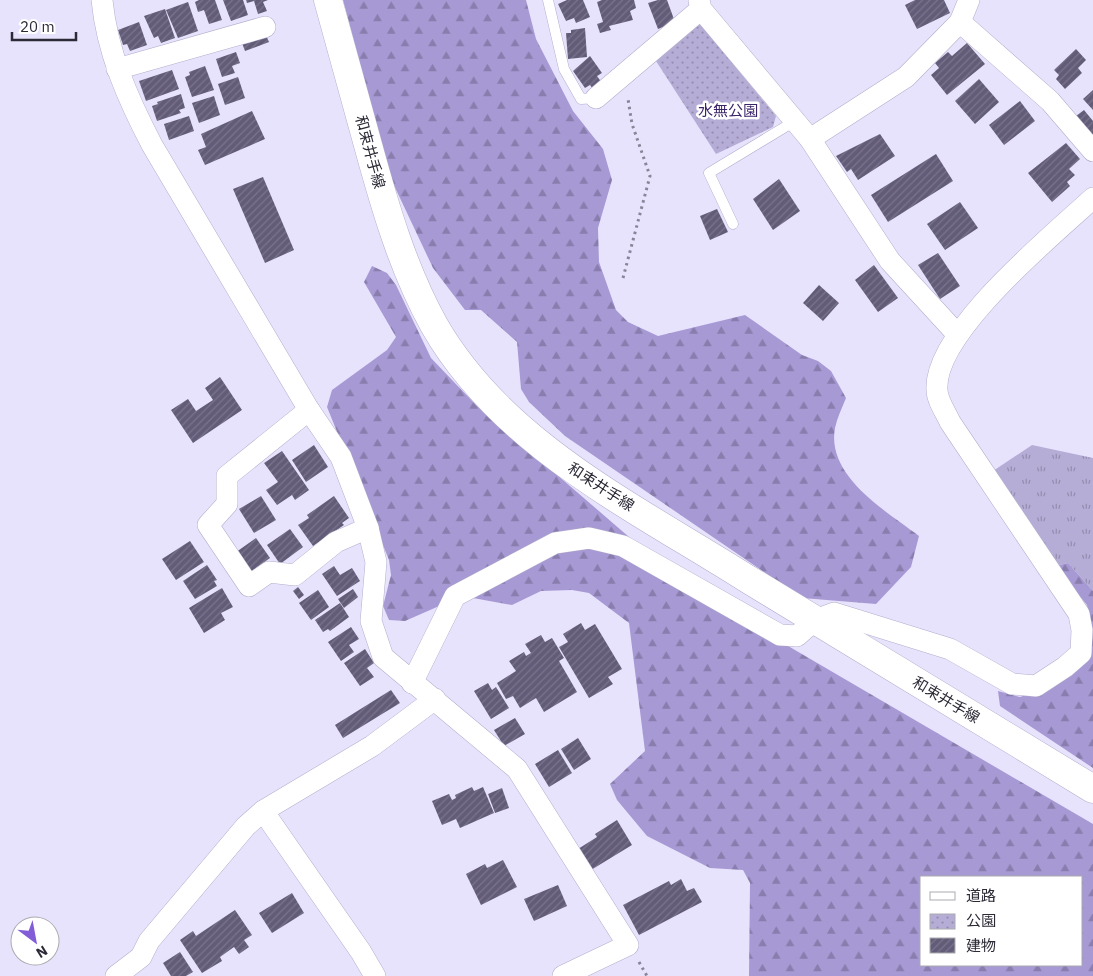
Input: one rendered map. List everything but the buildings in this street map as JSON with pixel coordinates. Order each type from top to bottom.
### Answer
[{"type":"main road","name":"和束井手線","points":[[328,0],[384,201],[402,256],[434,324],[473,378],[505,414],[559,460],[815,620],[1093,789]]},
{"type":"street","points":[[102,0],[104,24],[117,69],[130,104],[152,145],[309,410],[341,457],[368,528],[376,562],[371,621],[383,657],[412,683],[435,698],[517,769],[628,945],[563,976]]},
{"type":"street","points":[[810,139],[906,77],[960,22],[969,0]]},
{"type":"street","points":[[596,98],[700,4],[810,139],[890,261],[957,334]]},
{"type":"street","points":[[960,22],[1050,101],[1093,151]]},
{"type":"street","points":[[117,69],[265,27]]},
{"type":"street","points":[[412,683],[455,596],[555,543],[589,538],[623,546],[780,635],[797,636],[815,620],[834,613],[871,623],[950,650],[1012,684],[1036,686],[1065,667],[1081,653],[1082,630],[1079,614],[950,422],[937,391],[939,368],[957,334],[1026,258],[1093,198]]},
{"type":"street","points":[[309,410],[227,476],[226,504],[208,525],[249,586],[269,572],[295,575],[336,542],[368,528]]},
{"type":"street","points":[[116,976],[141,957],[149,941],[246,826],[264,811],[372,746],[435,698]]},
{"type":"street","points":[[264,811],[361,952],[375,976]]},
{"type":"lane","points":[[548,0],[564,69],[581,99],[596,98]]},
{"type":"lane","points":[[733,224],[709,173],[795,121]]},
{"type":"path","points":[[623,278],[650,176],[632,124],[625,73]]},
{"type":"green space","points":[[343,0],[526,0],[536,39],[573,111],[603,149],[612,180],[598,228],[599,262],[616,310],[628,322],[658,336],[745,315],[802,355],[818,361],[831,371],[846,398],[835,428],[835,445],[840,462],[849,477],[861,491],[919,536],[911,567],[876,604],[802,598],[565,436],[529,402],[521,389],[517,342],[481,310],[465,310],[433,268],[391,179]]},
{"type":"green space","name":"水無公園","points":[[700,24],[776,116],[773,127],[716,154],[656,61]]},
{"type":"green space","points":[[372,266],[387,273],[396,285],[431,358],[476,405],[687,587],[1093,824],[1093,976],[749,976],[750,883],[743,870],[710,868],[647,836],[617,800],[610,784],[645,751],[629,623],[589,593],[572,590],[541,591],[512,605],[462,596],[405,621],[389,620],[383,606],[391,575],[389,560],[327,407],[332,390],[387,350],[396,337],[364,282]]},
{"type":"green space","points":[[1032,445],[1093,458],[1093,591],[1068,563],[1055,566],[993,471]]},
{"type":"green space","points":[[1068,563],[1093,591],[1093,768],[1000,706],[998,691],[1020,697],[1063,681],[1092,638],[1087,605],[1055,566]]}]
